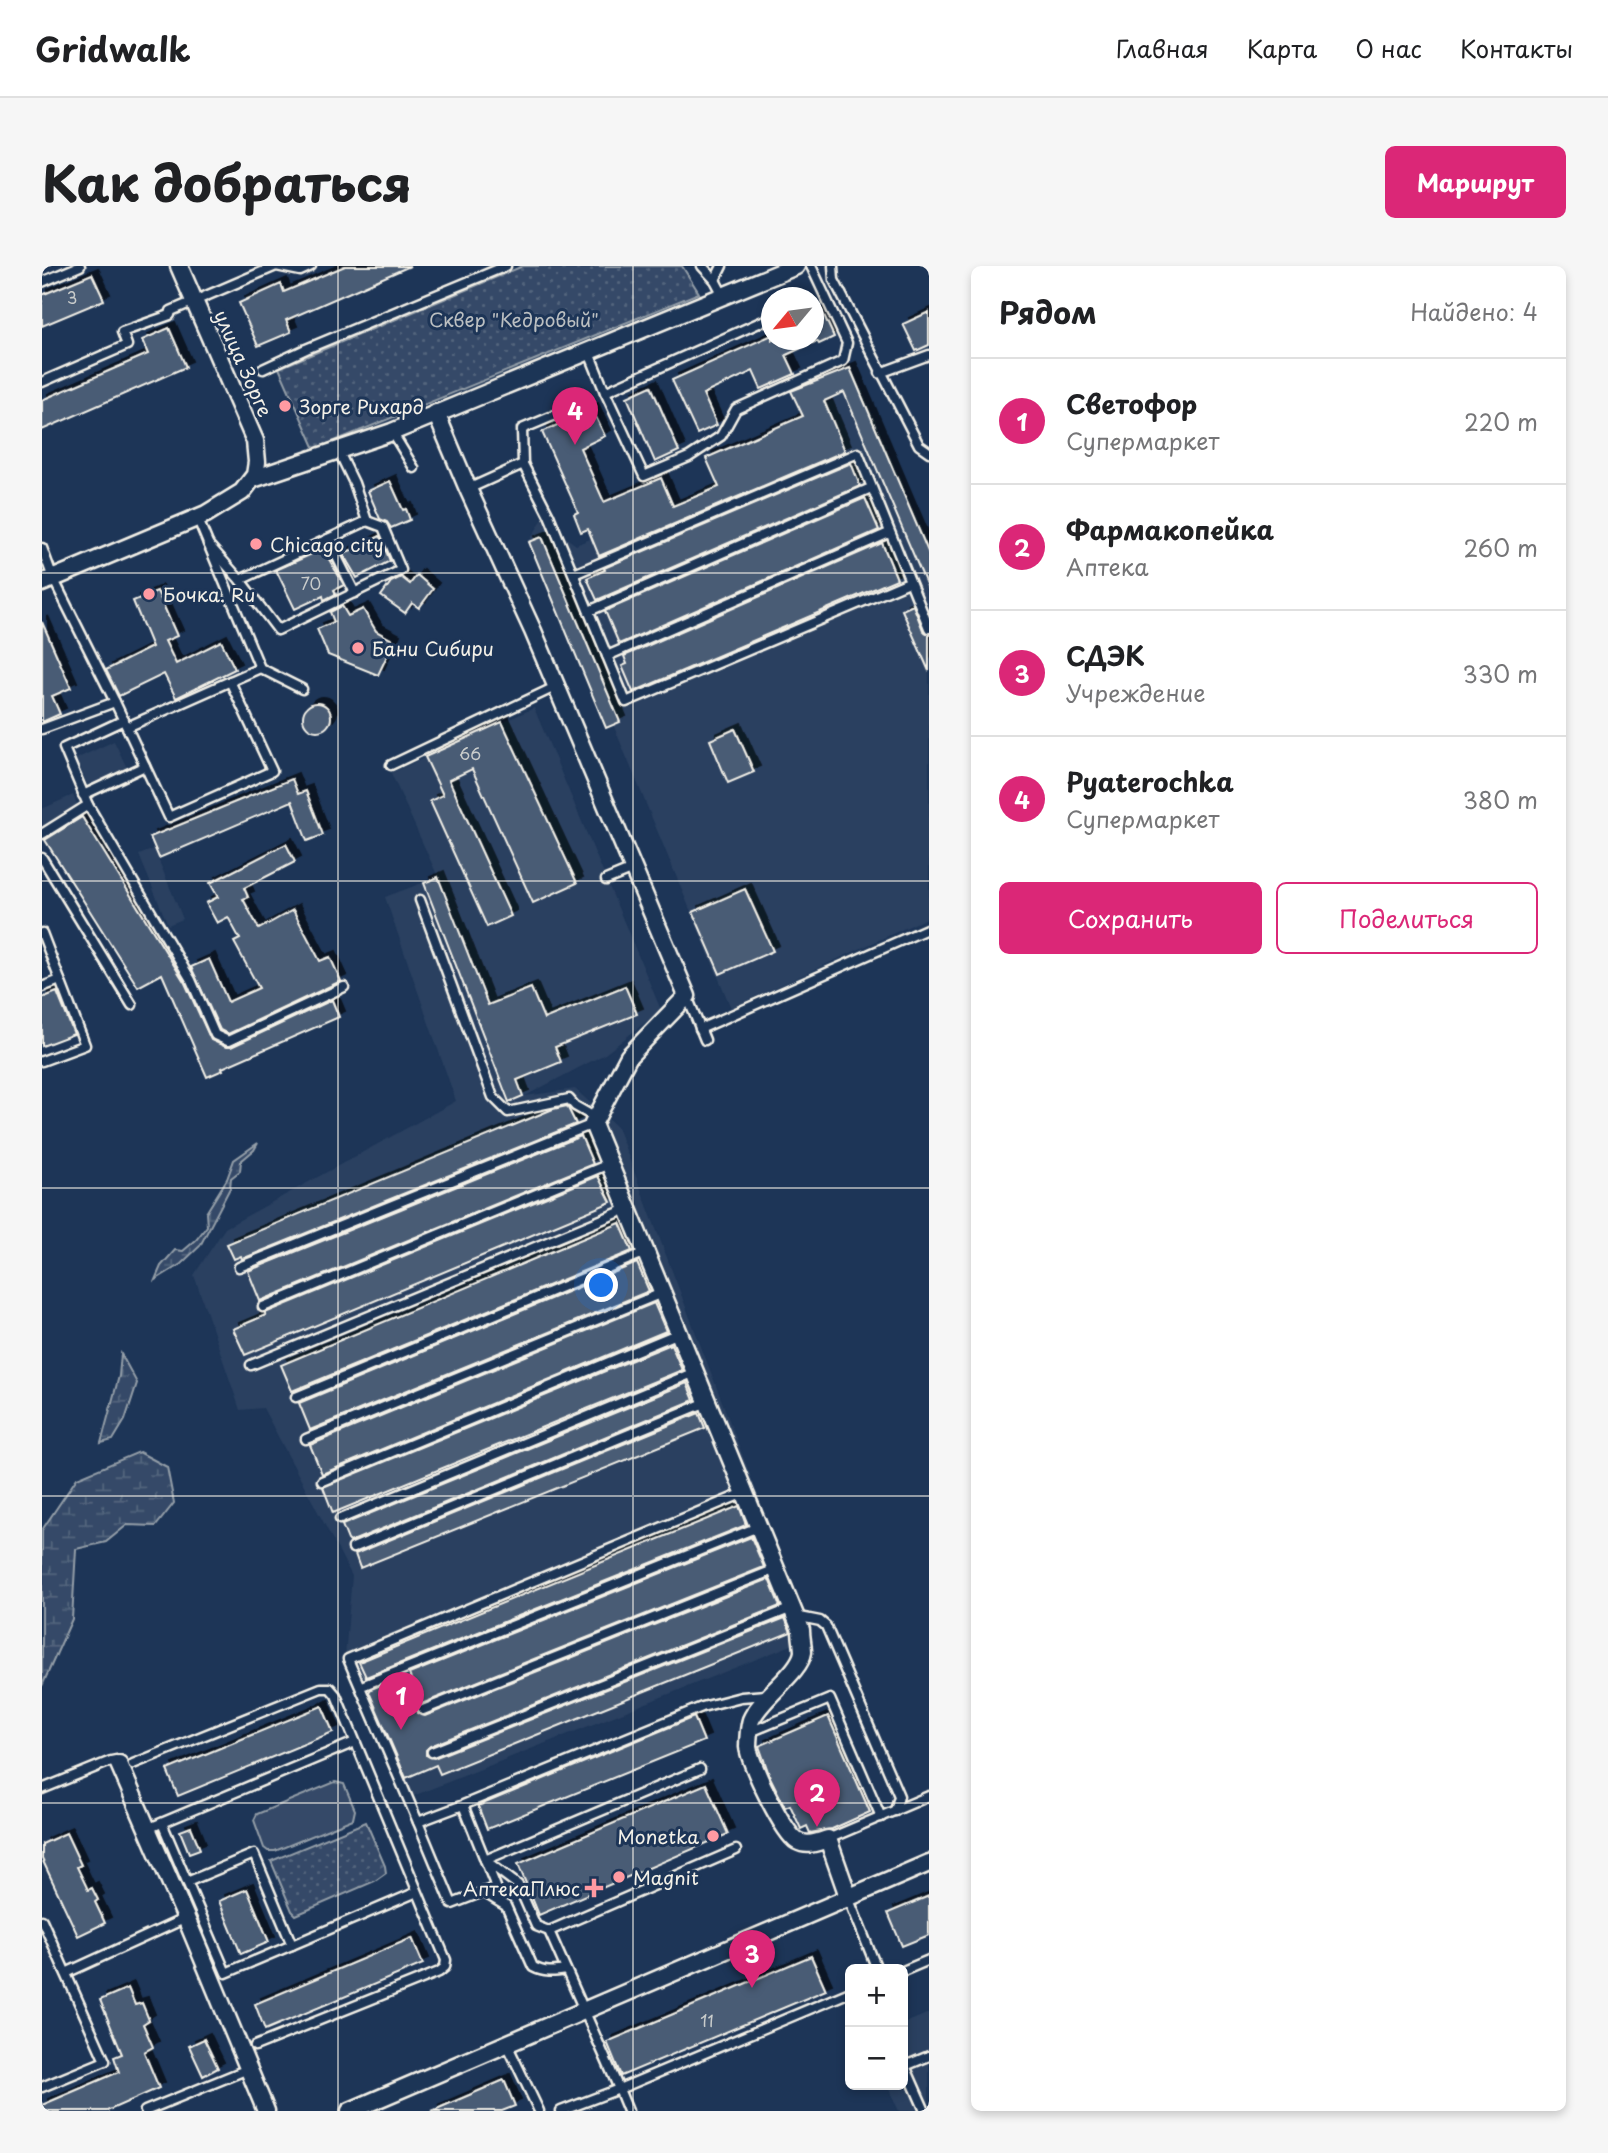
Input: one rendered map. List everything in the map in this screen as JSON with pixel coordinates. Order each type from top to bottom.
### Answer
[{"type":"street","name":"улица Зорге","points":[[179,266],[255,441],[257,462],[253,480]]},
{"type":"street","points":[[47,580],[197,517],[242,492],[253,480],[392,432],[588,350],[719,288],[796,266]]},
{"type":"street","points":[[436,413],[533,631],[687,996],[629,1056],[594,1121],[627,1209],[801,1630],[803,1654],[790,1674],[769,1695],[751,1720],[748,1747],[774,1811],[785,1829],[796,1841],[809,1845],[828,1839],[848,1896]]},
{"type":"street","points":[[126,1764],[155,1826],[186,1918],[219,1976],[248,2069],[266,2111]]},
{"type":"street","points":[[350,2111],[929,1863]]},
{"type":"lane","points":[[42,282],[80,266]]},
{"type":"lane","points":[[42,382],[127,345],[121,332],[170,315],[171,311],[276,266],[300,271],[311,266]]},
{"type":"lane","points":[[263,369],[506,266]]},
{"type":"lane","points":[[702,266],[719,288]]},
{"type":"lane","points":[[719,288],[722,266]]},
{"type":"lane","points":[[588,350],[644,476],[690,457],[721,436],[736,409],[843,361],[846,343],[811,266]]},
{"type":"lane","points":[[832,266],[834,280],[880,373],[919,445],[929,452]]},
{"type":"lane","points":[[605,393],[761,322]]},
{"type":"lane","points":[[880,373],[929,355]]},
{"type":"lane","points":[[584,403],[522,429],[523,464],[549,515],[626,702],[909,582]]},
{"type":"lane","points":[[392,432],[415,468]]},
{"type":"lane","points":[[338,450],[354,483],[367,521]]},
{"type":"lane","points":[[574,574],[858,453],[929,628]]},
{"type":"lane","points":[[468,489],[523,464]]},
{"type":"lane","points":[[589,611],[871,488]]},
{"type":"lane","points":[[197,517],[260,668],[302,689]]},
{"type":"lane","points":[[208,544],[278,630],[401,570],[383,527],[367,521],[240,580]]},
{"type":"lane","points":[[607,656],[889,533]]},
{"type":"lane","points":[[328,539],[355,593]]},
{"type":"lane","points":[[42,548],[47,580],[115,702],[169,817],[272,771],[230,681]]},
{"type":"lane","points":[[260,668],[64,748],[88,805],[191,980],[215,1035],[228,1041],[344,987]]},
{"type":"lane","points":[[391,765],[555,687]]},
{"type":"lane","points":[[42,729],[115,702]]},
{"type":"lane","points":[[83,795],[145,766]]},
{"type":"lane","points":[[42,834],[88,805]]},
{"type":"lane","points":[[42,858],[132,1005]]},
{"type":"lane","points":[[606,880],[635,868]]},
{"type":"lane","points":[[239,1267],[594,1121],[569,1100],[508,1112],[493,1097],[420,900]]},
{"type":"lane","points":[[700,1029],[929,928]]},
{"type":"lane","points":[[42,933],[85,1045],[42,1061]]},
{"type":"lane","points":[[42,987],[60,980]]},
{"type":"lane","points":[[687,996],[705,1040]]},
{"type":"lane","points":[[263,1307],[609,1164]]},
{"type":"lane","points":[[251,1365],[627,1209]]},
{"type":"lane","points":[[296,1397],[646,1252]]},
{"type":"lane","points":[[306,1439],[662,1293]]},
{"type":"lane","points":[[323,1481],[679,1333]]},
{"type":"lane","points":[[340,1519],[695,1372]]},
{"type":"lane","points":[[352,1548],[707,1402]]},
{"type":"lane","points":[[463,1805],[496,1887],[452,1904],[348,1659],[744,1493]]},
{"type":"lane","points":[[364,1685],[758,1527]]},
{"type":"lane","points":[[424,1710],[776,1569]]},
{"type":"lane","points":[[432,1752],[793,1612],[826,1626],[900,1796],[895,1811]]},
{"type":"lane","points":[[42,1789],[111,1761],[126,1764],[321,1688],[330,1688],[446,1960],[445,1967],[439,1972],[255,2046]]},
{"type":"lane","points":[[418,1822],[702,1707],[769,1695]]},
{"type":"lane","points":[[750,1732],[830,1699],[881,1817]]},
{"type":"lane","points":[[355,1742],[155,1826],[187,1882],[219,1976],[417,1892]]},
{"type":"lane","points":[[485,1860],[700,1769]]},
{"type":"lane","points":[[828,1839],[929,1796]]},
{"type":"lane","points":[[485,1860],[517,1885],[536,1926],[549,1931],[736,1850]]},
{"type":"lane","points":[[187,1882],[254,1854],[292,1945]]},
{"type":"lane","points":[[483,1892],[506,1906],[533,1967],[541,1971],[566,1970]]},
{"type":"lane","points":[[848,1896],[875,1964]]},
{"type":"lane","points":[[65,1973],[186,1918]]},
{"type":"lane","points":[[42,1920],[105,2062],[42,2087]]},
{"type":"lane","points":[[549,1931],[586,2010],[628,2111]]},
{"type":"lane","points":[[908,1969],[929,1960]]},
{"type":"lane","points":[[561,2111],[845,1994]]},
{"type":"lane","points":[[507,2044],[539,2111]]},
{"type":"lane","points":[[908,2062],[929,2056]]},
{"type":"lane","points":[[145,2111],[248,2069]]},
{"type":"lane","points":[[908,2072],[925,2111]]},
{"type":"shaded area","points":[[861,386],[929,546],[929,917],[731,1008],[612,722],[606,728],[529,542],[542,520],[576,545],[816,441],[806,412]]},
{"type":"shaded area","points":[[534,708],[661,1010],[605,1054],[525,1096],[575,1089],[617,1127],[812,1637],[403,1800],[355,1689],[345,1657],[352,1576],[263,1408],[240,1410],[194,1275],[225,1228],[456,1101],[385,897],[438,877],[391,773]]},
{"type":"shaded area","points":[[114,741],[127,768],[88,786],[76,759]]},
{"type":"shaded area","points":[[73,795],[80,811],[42,828],[42,809]]},
{"type":"shaded area","points":[[154,849],[183,919],[168,925],[139,855]]},
{"type":"shaded area","points":[[929,2013],[929,2111],[899,2111],[889,2090],[908,2090],[908,2022]]},
{"type":"green space","name":"Сквер \"Кедровый\"","points":[[523,266],[682,266],[699,293],[315,449],[279,368]]},
{"type":"green space","points":[[258,1143],[241,1161],[240,1171],[231,1178],[230,1188],[200,1246],[181,1264],[155,1280],[161,1266],[175,1250],[183,1251],[207,1226],[206,1213],[227,1179],[234,1160]]},
{"type":"green space","points":[[121,1354],[137,1383],[125,1420],[113,1440],[101,1443],[119,1376]]},
{"type":"green space","points":[[139,1452],[167,1467],[174,1503],[156,1526],[127,1525],[106,1542],[76,1549],[72,1619],[42,1686],[42,1530],[77,1478]]},
{"type":"green space","points":[[335,1782],[344,1784],[355,1810],[353,1819],[275,1851],[264,1848],[254,1820],[257,1814]]},
{"type":"green space","points":[[366,1822],[386,1873],[375,1881],[296,1915],[271,1861]]},
{"type":"building","points":[[345,266],[410,266],[286,320],[291,332],[258,346],[239,303],[281,284],[284,292]]},
{"type":"building","points":[[92,274],[104,300],[42,326],[42,295]]},
{"type":"building","points":[[929,312],[929,345],[916,351],[903,324]]},
{"type":"building","points":[[824,315],[834,337],[824,342]]},
{"type":"building","points":[[169,328],[186,367],[42,430],[42,400],[148,354],[142,340]]},
{"type":"building","points":[[761,340],[761,350],[797,350],[786,355],[795,374],[761,389],[753,371],[703,394],[717,425],[697,434],[672,380]]},
{"type":"building","points":[[850,368],[929,554],[929,591],[844,392],[824,401],[845,451],[599,556],[588,529],[581,532],[574,514],[578,512],[542,432],[592,409],[605,436],[580,448],[604,502],[661,478],[673,506],[719,487],[706,458],[803,416],[791,391]]},
{"type":"building","points":[[651,386],[679,451],[655,462],[627,397]]},
{"type":"building","points":[[851,463],[860,486],[597,600],[587,578],[605,570],[604,568]]},
{"type":"building","points":[[390,481],[410,520],[391,528],[387,522],[380,519],[368,491]]},
{"type":"building","points":[[865,498],[879,530],[619,644],[605,611]]},
{"type":"building","points":[[380,536],[390,561],[357,578],[343,554]]},
{"type":"building","points":[[542,537],[620,722],[606,728],[529,542]]},
{"type":"building","points":[[882,543],[897,579],[633,692],[622,666],[627,664],[624,656]]},
{"type":"building","points":[[323,549],[344,585],[334,590],[336,594],[324,600],[323,596],[295,609],[276,570]]},
{"type":"building","points":[[417,575],[433,589],[419,608],[412,603],[405,613],[381,596],[391,582],[401,577],[410,584]]},
{"type":"building","points":[[157,591],[177,636],[165,641],[176,664],[221,641],[235,669],[176,698],[164,674],[119,696],[106,670],[152,647],[133,601]]},
{"type":"building","points":[[913,605],[923,630],[929,634],[929,671],[902,610]]},
{"type":"building","name":"Бани Сибири","points":[[342,606],[348,616],[363,609],[376,631],[394,641],[378,675],[328,655],[317,629],[334,622],[330,612]]},
{"type":"building","points":[[42,622],[71,688],[52,696],[60,714],[42,722]]},
{"type":"building","points":[[317,703],[327,707],[331,717],[327,727],[317,731],[307,727],[303,717],[307,707]]},
{"type":"building","points":[[502,722],[577,883],[533,903],[472,769],[449,780],[511,916],[487,927],[430,801],[443,795],[425,757]]},
{"type":"building","points":[[735,729],[754,772],[728,783],[710,740]]},
{"type":"building","points":[[292,779],[298,794],[306,791],[323,835],[307,841],[292,801],[159,858],[150,837]]},
{"type":"building","points":[[82,817],[185,983],[211,1040],[231,1047],[332,1000],[339,1017],[207,1077],[162,974],[138,987],[45,840]]},
{"type":"building","points":[[286,844],[295,862],[244,888],[248,897],[243,899],[259,929],[293,910],[320,961],[330,957],[341,981],[228,1034],[220,1030],[191,967],[209,959],[228,1002],[259,988],[234,942],[240,939],[228,917],[217,923],[206,903],[218,897],[210,883]]},
{"type":"building","points":[[438,877],[488,1005],[531,988],[544,1019],[625,986],[637,1014],[555,1047],[561,1062],[517,1080],[523,1096],[509,1102],[424,883]]},
{"type":"building","points":[[745,889],[773,951],[720,974],[693,912]]},
{"type":"building","points":[[57,992],[74,1034],[42,1046],[42,998]]},
{"type":"building","points":[[567,1106],[576,1124],[242,1259],[241,1256],[234,1259],[227,1244],[553,1109]]},
{"type":"building","points":[[581,1136],[593,1164],[260,1301],[248,1271]]},
{"type":"building","points":[[598,1176],[611,1202],[245,1355],[233,1329],[266,1315],[265,1313]]},
{"type":"building","points":[[620,1223],[632,1251],[292,1391],[281,1365]]},
{"type":"building","points":[[637,1263],[649,1291],[310,1430],[299,1403]]},
{"type":"building","points":[[654,1303],[666,1331],[322,1474],[310,1445]]},
{"type":"building","points":[[671,1344],[682,1370],[333,1513],[323,1487]]},
{"type":"building","points":[[687,1383],[694,1400],[350,1542],[348,1540],[342,1525]]},
{"type":"building","points":[[699,1413],[705,1428],[360,1568],[355,1554]]},
{"type":"building","points":[[739,1506],[746,1525],[366,1677],[359,1662]]},
{"type":"building","points":[[751,1537],[764,1567],[421,1704],[417,1713],[425,1716],[769,1579],[780,1606],[430,1746],[426,1755],[434,1758],[785,1618],[791,1632],[440,1774],[436,1765],[406,1778],[369,1692],[371,1689],[386,1683],[390,1693],[413,1684],[409,1674]]},
{"type":"building","points":[[322,1706],[333,1732],[178,1796],[167,1770]]},
{"type":"building","points":[[828,1716],[870,1812],[832,1829],[810,1833],[807,1826],[801,1829],[790,1805],[785,1807],[759,1746]]},
{"type":"building","points":[[694,1717],[704,1741],[487,1829],[478,1806]]},
{"type":"building","points":[[706,1784],[728,1834],[539,1915],[518,1864]]},
{"type":"building","points":[[191,1827],[200,1849],[189,1853],[180,1831]]},
{"type":"building","points":[[66,1833],[81,1865],[77,1867],[88,1890],[92,1888],[98,1900],[95,1902],[105,1923],[78,1936],[42,1859],[42,1844]]},
{"type":"building","points":[[247,1889],[269,1942],[241,1954],[219,1901]]},
{"type":"building","points":[[929,1896],[929,1935],[902,1946],[888,1913]]},
{"type":"building","points":[[412,1938],[423,1964],[265,2030],[255,2004]]},
{"type":"building","points":[[811,1956],[826,1990],[621,2076],[607,2042]]},
{"type":"building","points":[[128,1988],[135,2005],[142,2003],[149,2020],[143,2024],[153,2047],[144,2052],[159,2088],[107,2111],[42,2111],[42,2105],[119,2072],[114,2057],[122,2054],[100,2000]]},
{"type":"building","points":[[204,2039],[218,2068],[203,2076],[189,2046]]},
{"type":"building","points":[[504,2080],[515,2106],[502,2111],[432,2111]]},
{"type":"place","name":"Зорге Рихард","points":[[285,406]]},
{"type":"place","name":"Pyaterochka","points":[[575,445]]},
{"type":"place","name":"Chicago city","points":[[256,544]]},
{"type":"place","name":"Бочка. Ru","points":[[149,594]]},
{"type":"place","name":"Бани Сибири","points":[[358,648]]},
{"type":"place","name":"Светофор","points":[[401,1730]]},
{"type":"place","name":"Фармакопейка","points":[[817,1827]]},
{"type":"place","name":"Monetka","points":[[713,1836]]},
{"type":"place","name":"Magnit","points":[[619,1877]]},
{"type":"place","name":"АптекаПлюс","points":[[594,1888]]},
{"type":"place","name":"СДЭК","points":[[752,1988]]}]
